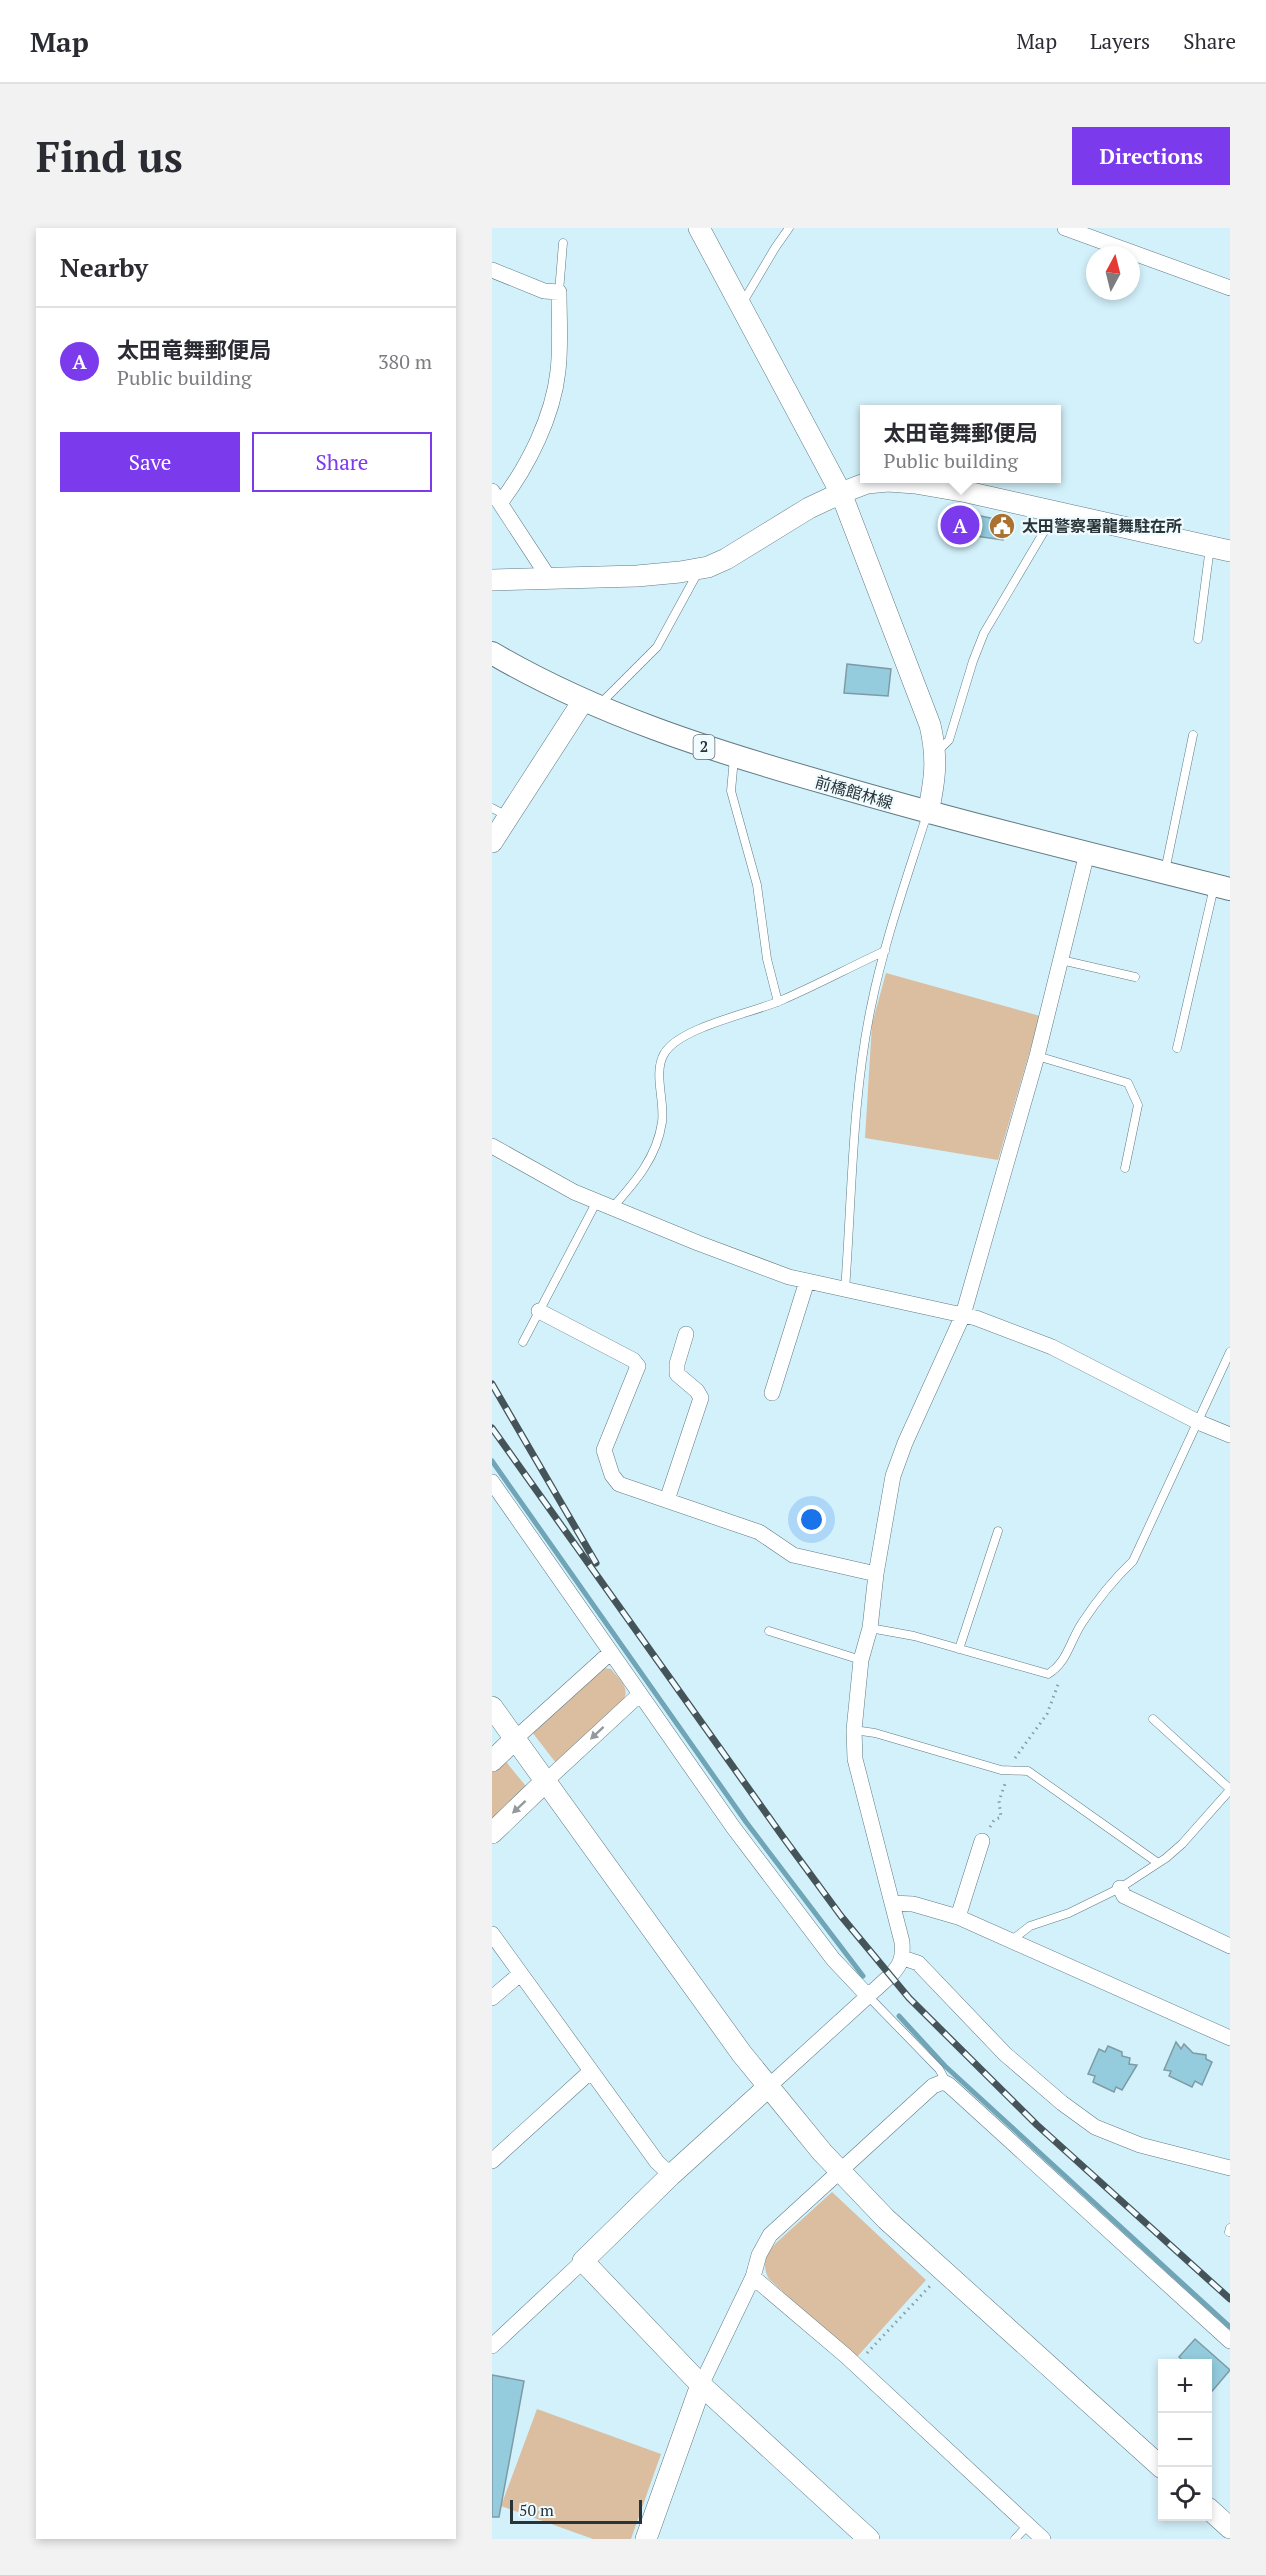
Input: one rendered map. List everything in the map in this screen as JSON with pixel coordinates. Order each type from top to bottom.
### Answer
[{"type":"main road","name":"前橋館林線","points":[[492,653],[591,704],[734,757],[928,813],[1222,887]]},
{"type":"street","points":[[699,228],[841,493],[930,725],[936,753],[935,779],[928,813]]},
{"type":"street","points":[[1065,228],[1230,288]]},
{"type":"street","points":[[492,270],[543,291],[559,292],[558,370],[555,388],[537,445],[496,496],[549,578]]},
{"type":"street","points":[[492,580],[637,576],[699,569],[726,559],[809,508],[867,483],[915,483],[1220,548]]},
{"type":"street","points":[[492,842],[500,812],[591,704]]},
{"type":"street","points":[[492,2346],[584,2261],[671,2175],[900,1967],[903,1958],[902,1942],[855,1759],[854,1730],[861,1660],[870,1628],[876,1574],[893,1476],[905,1443],[963,1315],[1037,1056],[1087,853]]},
{"type":"street","points":[[492,1146],[536,1172],[597,1201],[698,1244],[789,1277],[963,1315],[1052,1347],[1198,1422],[1230,1435]]},
{"type":"street","points":[[772,1393],[807,1281]]},
{"type":"street","points":[[539,1311],[633,1360],[638,1366],[604,1450],[612,1475],[620,1484],[759,1532],[793,1555],[876,1574]]},
{"type":"street","points":[[667,1500],[701,1398],[697,1391],[677,1374],[677,1364],[686,1334]]},
{"type":"street","points":[[492,1482],[733,1827],[809,1929],[867,1995]]},
{"type":"street","points":[[492,1761],[610,1653]]},
{"type":"street","points":[[492,1833],[640,1694]]},
{"type":"street","points":[[492,1707],[768,2087],[840,2172],[894,2226],[1161,2467]]},
{"type":"street","points":[[958,1917],[982,1841]]},
{"type":"street","points":[[1120,1888],[1124,1896],[1230,1946]]},
{"type":"street","points":[[892,1903],[913,1904],[958,1917],[1230,2038]]},
{"type":"street","points":[[492,1934],[657,2162],[671,2175]]},
{"type":"street","points":[[903,1958],[918,1963],[1005,2054],[1062,2103],[1095,2127],[1140,2145],[1230,2168]]},
{"type":"street","points":[[492,1998],[520,1974]]},
{"type":"street","points":[[492,2161],[591,2071]]},
{"type":"street","points":[[646,2539],[701,2385],[753,2277],[759,2255],[770,2235],[933,2086],[943,2082],[958,2093],[1230,2341]]},
{"type":"street","points":[[584,2261],[701,2385],[869,2539]]},
{"type":"street","points":[[753,2277],[858,2367],[1043,2539]]},
{"type":"street","points":[[1212,2512],[1230,2528]]},
{"type":"lane","points":[[741,306],[789,228]]},
{"type":"lane","points":[[559,292],[563,243]]},
{"type":"lane","points":[[936,753],[949,740],[984,633],[1056,512]]},
{"type":"lane","points":[[1198,639],[1220,548]]},
{"type":"lane","points":[[591,704],[657,647],[699,569]]},
{"type":"lane","points":[[1164,873],[1193,735]]},
{"type":"lane","points":[[734,757],[731,791],[757,885],[764,938],[778,1002]]},
{"type":"lane","points":[[845,1290],[859,1093],[870,1008],[885,951],[928,813]]},
{"type":"lane","points":[[1177,1048],[1222,887]]},
{"type":"lane","points":[[613,1207],[651,1160],[663,1121],[660,1064],[672,1042],[699,1029],[778,1002],[885,951]]},
{"type":"lane","points":[[1061,960],[1135,977]]},
{"type":"lane","points":[[1037,1056],[1128,1083],[1138,1105],[1125,1168]]},
{"type":"lane","points":[[523,1342],[597,1201]]},
{"type":"lane","points":[[870,1628],[914,1636],[1048,1674],[1058,1669],[1080,1626],[1102,1593],[1133,1561],[1230,1352]]},
{"type":"lane","points":[[959,1649],[998,1531]]},
{"type":"lane","points":[[769,1631],[861,1660]]},
{"type":"lane","points":[[1012,1940],[1030,1926],[1069,1913],[1120,1888],[1158,1863],[1182,1844],[1230,1789],[1153,1719]]},
{"type":"lane","points":[[854,1730],[875,1733],[1001,1770],[1028,1771],[1158,1863]]},
{"type":"lane","points":[[867,1995],[939,2069],[943,2082]]},
{"type":"lane","points":[[1015,2539],[1028,2525]]},
{"type":"path","points":[[982,1841],[994,1820],[1002,1817],[999,1801],[1018,1751],[1047,1714],[1054,1700],[1061,1676],[1058,1669]]},
{"type":"path","points":[[858,2367],[864,2357],[934,2282]]},
{"type":"shaded area","points":[[886,973],[1040,1016],[998,1160],[865,1138],[872,1024]]},
{"type":"shaded area","points":[[603,1668],[611,1669],[622,1683],[625,1691],[624,1699],[556,1763],[532,1732]]},
{"type":"shaded area","points":[[503,1758],[529,1790],[492,1824],[492,1769]]},
{"type":"shaded area","points":[[832,2192],[926,2280],[856,2358],[769,2279],[765,2269],[767,2256],[776,2243]]},
{"type":"shaded area","points":[[537,2409],[661,2454],[631,2539],[593,2539],[501,2506]]},
{"type":"building","points":[[946,509],[1006,521],[1003,540],[975,536],[973,541],[941,534]]},
{"type":"building","points":[[847,664],[891,669],[888,696],[844,693]]},
{"type":"building","points":[[1176,2042],[1181,2049],[1184,2044],[1193,2053],[1206,2055],[1206,2059],[1212,2062],[1202,2085],[1195,2081],[1192,2087],[1169,2076],[1171,2071],[1164,2070]]},
{"type":"building","points":[[1108,2046],[1122,2052],[1122,2056],[1130,2058],[1129,2064],[1137,2065],[1122,2090],[1116,2087],[1114,2092],[1093,2082],[1095,2076],[1088,2074],[1099,2049],[1105,2052]]},
{"type":"building","points":[[1195,2339],[1230,2370],[1212,2391],[1212,2359],[1181,2359],[1179,2357]]},
{"type":"building","points":[[492,2375],[524,2381],[499,2517],[492,2517]]},
{"type":"waterway","points":[[492,1461],[746,1822],[863,1976]]},
{"type":"waterway","points":[[899,2016],[945,2066],[1230,2327]]},
{"type":"railway","points":[[492,1384],[596,1563]]},
{"type":"railway","points":[[492,1428],[783,1837],[841,1916],[909,1998],[1037,2125],[1230,2299]]},
{"type":"place","name":"太田竜舞郵便局","points":[[960,525]]},
{"type":"place","name":"太田警察署龍舞駐在所","points":[[1002,526]]}]
